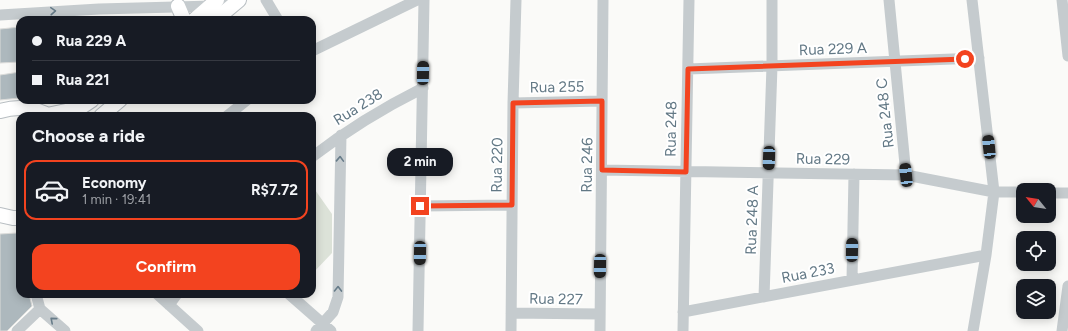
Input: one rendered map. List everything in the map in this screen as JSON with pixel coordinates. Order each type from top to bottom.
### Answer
[{"type":"main road","points":[[178,3],[183,16]]},
{"type":"main road","points":[[201,16],[224,3]]},
{"type":"main road","points":[[217,16],[224,3]]},
{"type":"main road","points":[[62,112],[101,106]]},
{"type":"main road","points":[[0,111],[18,108],[33,109],[40,112]]},
{"type":"main road","points":[[1,216],[16,218]]},
{"type":"street","points":[[266,0],[276,16]]},
{"type":"street","points":[[316,49],[417,0]]},
{"type":"street","points":[[418,331],[424,0]]},
{"type":"street","name":"Rua 220","points":[[511,331],[513,103],[516,0]]},
{"type":"street","name":"Rua 246","points":[[600,331],[603,0]]},
{"type":"street","name":"Rua 248","points":[[683,331],[689,0]]},
{"type":"street","name":"Rua 248 A","points":[[764,297],[772,66],[772,0]]},
{"type":"street","name":"Rua 248 C","points":[[889,0],[906,175]]},
{"type":"street","points":[[972,0],[994,192],[974,331]]},
{"type":"street","points":[[1062,0],[1068,56]]},
{"type":"street","points":[[0,15],[98,5],[224,3]]},
{"type":"street","points":[[209,16],[224,3]]},
{"type":"street","name":"Rua 229 A","points":[[688,69],[979,58]]},
{"type":"street","name":"Rua 238","points":[[316,154],[340,135],[388,105],[423,88]]},
{"type":"street","name":"Rua 255","points":[[513,103],[602,101]]},
{"type":"street","points":[[232,112],[242,104]]},
{"type":"street","points":[[293,298],[323,329],[333,312],[338,297],[340,135]]},
{"type":"street","name":"Rua 229","points":[[602,170],[906,175],[994,192],[1016,192]]},
{"type":"street","points":[[852,280],[854,174]]},
{"type":"street","points":[[1056,193],[1068,193]]},
{"type":"street","points":[[420,206],[512,205]]},
{"type":"street","name":"Rua 233","points":[[683,312],[986,255]]},
{"type":"street","points":[[1062,331],[1068,286]]},
{"type":"street","points":[[37,298],[40,309],[65,331]]},
{"type":"street","points":[[161,298],[198,331]]},
{"type":"street","points":[[169,305],[174,298]]},
{"type":"street","points":[[17,331],[40,309]]},
{"type":"street","name":"Rua 227","points":[[511,313],[600,314]]},
{"type":"shaded area","points":[[316,191],[332,214],[332,253],[316,270]]},
{"type":"building","points":[[16,27],[16,62],[0,63],[0,29]]},
{"type":"building","points":[[16,73],[16,98],[0,100],[0,75]]},
{"type":"building","points":[[16,233],[16,298],[30,298],[32,306],[7,331],[0,331],[0,234]]},
{"type":"route","points":[[420,206],[512,205],[513,103],[602,101],[602,170],[686,172],[688,69],[965,59]]}]
